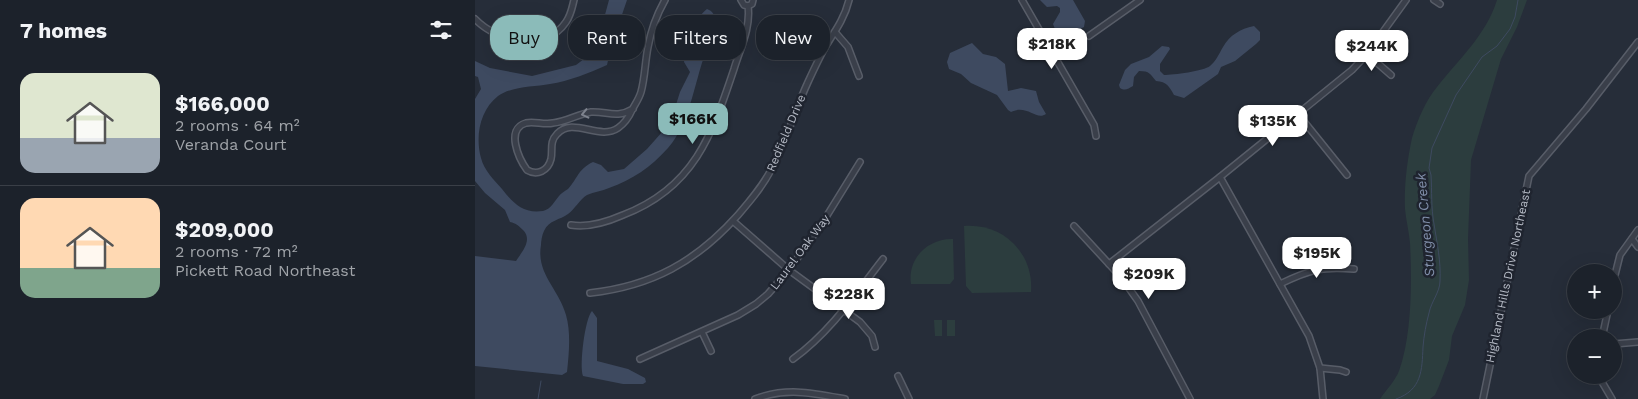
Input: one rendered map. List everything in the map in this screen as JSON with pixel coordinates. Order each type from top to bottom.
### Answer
[{"type":"street","points":[[475,19],[489,31],[503,38],[520,41],[536,40],[550,36],[560,30],[569,17],[574,0]]},
{"type":"street","points":[[633,109],[617,115],[588,113],[551,124],[525,123],[520,126],[516,134],[517,151],[527,170],[535,173],[540,172],[550,162],[552,142],[560,131],[572,127],[601,133],[612,131],[624,123],[633,109],[641,91],[651,33],[665,0]]},
{"type":"street","points":[[741,0],[744,5],[748,6]]},
{"type":"street","points":[[571,225],[581,226],[603,222],[636,210],[666,190],[692,164],[706,142],[719,114],[749,24],[748,6],[753,0]]},
{"type":"street","name":"Redfield Drive","points":[[590,293],[629,287],[668,272],[699,253],[733,221],[755,195],[772,169],[811,74],[844,16],[849,0]]},
{"type":"street","points":[[1023,0],[1094,125],[1096,136]]},
{"type":"street","points":[[1089,36],[1140,0]]},
{"type":"street","points":[[1109,264],[1220,177],[1351,70],[1367,54],[1406,0]]},
{"type":"street","points":[[1434,0],[1439,4]]},
{"type":"street","points":[[835,32],[848,47],[859,76]]},
{"type":"street","name":"Highland Hills Drive Northeast","points":[[1483,399],[1529,176],[1586,109],[1638,42]]},
{"type":"street","points":[[1367,54],[1391,75]]},
{"type":"street","points":[[1298,114],[1347,175]]},
{"type":"street","name":"Laurel Oak Way","points":[[640,359],[702,332],[756,304],[768,294],[789,270],[833,207],[860,162]]},
{"type":"street","points":[[1220,177],[1309,336],[1320,368],[1323,399]]},
{"type":"street","points":[[733,221],[789,270],[844,310],[869,332],[875,347]]},
{"type":"street","points":[[1074,226],[1109,264],[1138,301],[1190,399]]},
{"type":"street","points":[[1618,264],[1620,255],[1638,230]]},
{"type":"street","points":[[1632,240],[1638,247]]},
{"type":"street","points":[[793,359],[819,338],[844,310],[883,259]]},
{"type":"street","points":[[1280,284],[1315,269],[1354,269]]},
{"type":"street","points":[[702,332],[711,350]]},
{"type":"street","points":[[1622,343],[1638,342]]},
{"type":"street","points":[[1320,368],[1346,372]]},
{"type":"street","points":[[898,376],[909,399]]},
{"type":"street","points":[[1603,384],[1612,399]]},
{"type":"street","points":[[755,399],[765,395],[782,396],[810,392],[845,399]]},
{"type":"shaded area","points":[[1497,0],[1527,0],[1517,27],[1501,59],[1471,160],[1468,239],[1469,280],[1465,305],[1452,336],[1449,360],[1435,395],[1430,399],[1380,399],[1399,371],[1409,325],[1411,258],[1405,200],[1406,174],[1412,138],[1429,98],[1479,36]]},
{"type":"shaded area","points":[[964,226],[978,226],[991,230],[1003,235],[1013,243],[1027,265],[1031,278],[1031,292],[972,293],[966,286]]},
{"type":"shaded area","points":[[953,239],[954,279],[950,284],[911,284],[912,266],[921,252],[935,242]]},
{"type":"shaded area","points":[[934,320],[942,320],[942,336],[935,336]]},
{"type":"shaded area","points":[[947,320],[955,320],[955,336],[947,336]]},
{"type":"water","points":[[609,0],[627,0],[622,15],[605,15]]},
{"type":"water","points":[[1040,0],[1073,0],[1085,21],[1084,27],[1078,30],[1074,39],[1063,39],[1058,35],[1053,24],[1060,12],[1060,8],[1057,6],[1047,7]]},
{"type":"water","points":[[707,9],[714,15],[701,15]]},
{"type":"water","points":[[1254,26],[1260,32],[1260,40],[1235,61],[1221,67],[1218,74],[1184,98],[1174,95],[1167,85],[1156,81],[1149,73],[1139,71],[1134,77],[1133,86],[1127,89],[1120,88],[1119,85],[1125,70],[1131,64],[1149,57],[1162,46],[1169,47],[1170,49],[1160,64],[1160,71],[1164,75],[1195,71],[1210,66],[1232,36]]},
{"type":"water","points":[[972,43],[983,54],[996,57],[1005,64],[1008,91],[1021,88],[1036,91],[1039,102],[1046,114],[1039,116],[1022,110],[1011,112],[997,95],[971,83],[961,74],[949,69],[947,62],[950,53]]},
{"type":"water","points":[[583,60],[608,60],[607,65],[564,81],[510,90],[498,96],[492,102],[487,108],[480,124],[479,150],[482,162],[506,194],[524,209],[530,211],[546,210],[568,189],[581,171],[593,162],[601,165],[608,172],[624,169],[647,149],[663,131],[674,111],[680,92],[690,72],[685,60],[702,60],[682,125],[668,148],[648,167],[633,177],[587,195],[571,212],[552,222],[544,231],[540,255],[542,265],[563,306],[568,322],[567,372],[562,375],[475,366],[475,256],[516,261],[527,243],[527,239],[524,231],[510,222],[505,210],[485,193],[475,181],[475,99],[481,89],[478,77],[475,76],[475,61],[490,68],[532,76],[576,65]]},
{"type":"water","points":[[592,311],[597,318],[597,361],[628,369],[645,378],[646,382],[643,384],[623,384],[583,376],[583,342],[589,315]]},
{"type":"waterway","name":"Sturgeon Creek","points":[[1396,399],[1411,390],[1419,378],[1427,321],[1440,285],[1429,168],[1432,148],[1456,95],[1482,57],[1497,46],[1510,29],[1515,17],[1518,0]]},
{"type":"waterway","points":[[538,399],[541,381]]}]
